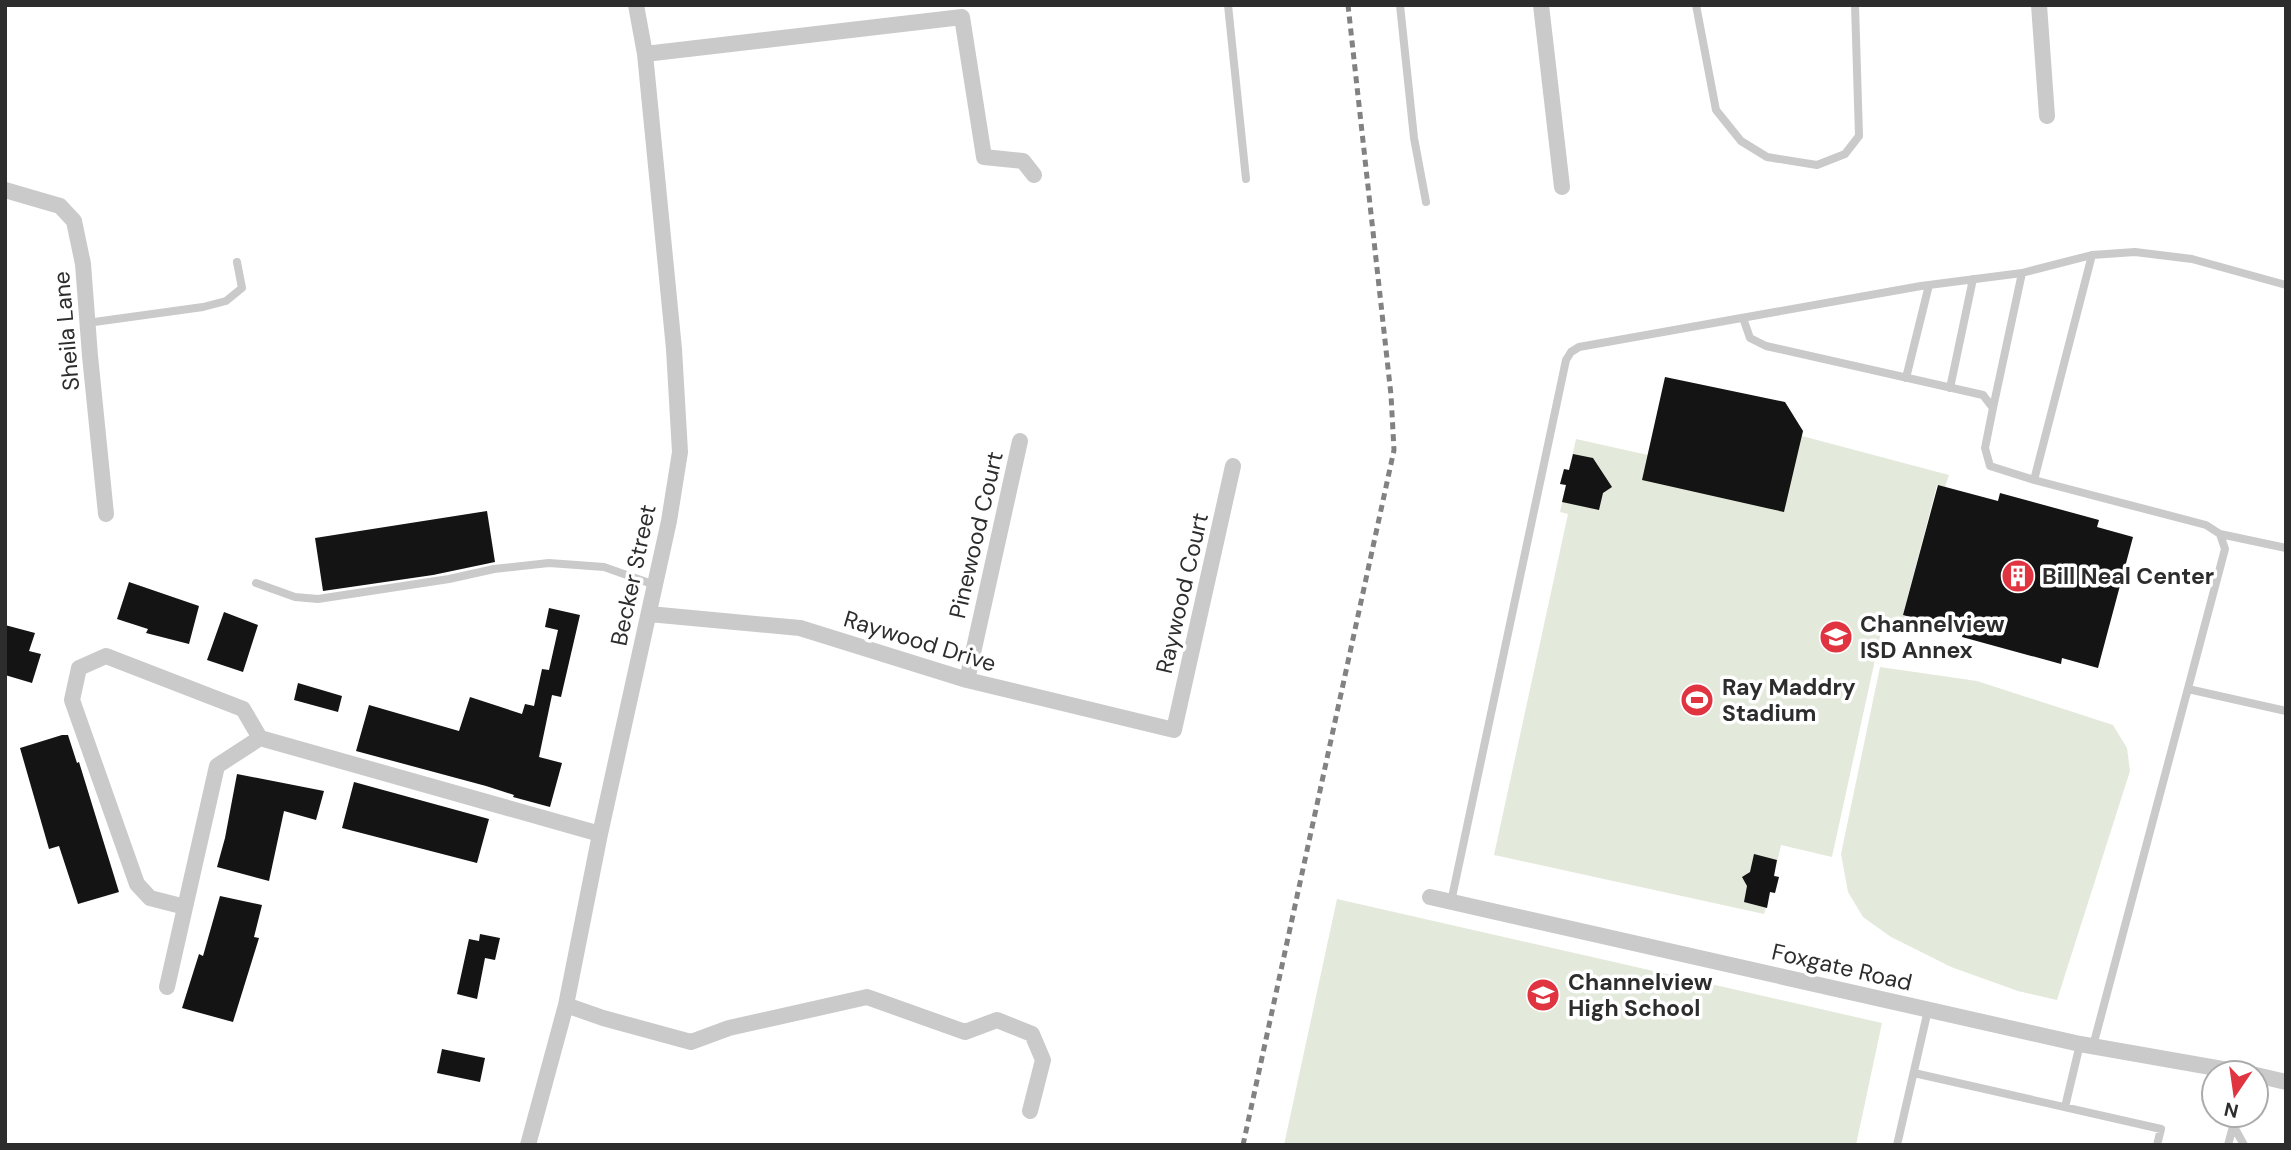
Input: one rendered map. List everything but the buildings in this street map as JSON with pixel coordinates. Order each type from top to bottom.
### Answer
[{"type":"street","name":"Becker Street","points":[[528,1145],[566,1005],[600,834],[669,521],[680,452],[674,349],[645,54],[636,5]]},
{"type":"street","points":[[1541,5],[1562,187]]},
{"type":"street","points":[[2039,5],[2048,116]]},
{"type":"street","points":[[645,54],[962,17],[984,157],[1023,161],[1034,175]]},
{"type":"street","name":"Sheila Lane","points":[[5,190],[60,206],[74,221],[83,264],[107,514]]},
{"type":"street","name":"Pinewood Court","points":[[967,680],[1020,441]]},
{"type":"street","name":"Raywood Court","points":[[1174,730],[1233,466]]},
{"type":"street","name":"Raywood Drive","points":[[649,614],[800,628],[967,680],[1174,730]]},
{"type":"street","points":[[185,907],[150,898],[137,884],[72,700],[79,668],[106,656],[243,709],[261,738],[600,834]]},
{"type":"street","points":[[167,987],[217,766],[261,738]]},
{"type":"street","name":"Foxgate Road","points":[[1430,897],[2086,1045],[2200,1065]]},
{"type":"street","points":[[566,1005],[691,1042],[729,1028],[867,997],[965,1032],[998,1020],[1032,1034],[1043,1060],[1030,1111]]},
{"type":"lane","points":[[1228,5],[1246,179]]},
{"type":"lane","points":[[1400,5],[1414,138],[1426,202]]},
{"type":"lane","points":[[1696,5],[1716,110],[1741,141],[1767,157],[1817,165],[1845,155],[1859,135],[1855,5]]},
{"type":"lane","points":[[1451,902],[1566,360],[1571,352],[1579,347],[1929,285],[2022,273],[2092,255],[2135,252],[2192,259],[2286,285]]},
{"type":"lane","points":[[2034,480],[2092,255]]},
{"type":"lane","points":[[87,323],[203,307],[226,301],[242,288],[237,262]]},
{"type":"lane","points":[[2022,273],[1985,448],[1990,466],[2206,525],[2220,534],[2286,548]]},
{"type":"lane","points":[[1950,388],[1973,279]]},
{"type":"lane","points":[[1906,378],[1929,285]]},
{"type":"lane","points":[[1743,318],[1750,338],[1766,346],[1983,395],[1993,408]]},
{"type":"lane","points":[[2065,1107],[2086,1045],[2188,689],[2225,549],[2220,534]]},
{"type":"lane","points":[[256,583],[295,597],[318,599],[449,579],[494,569],[549,563],[604,567],[655,585]]},
{"type":"lane","points":[[2188,689],[2286,711]]},
{"type":"lane","points":[[1898,1145],[1928,1010]]},
{"type":"lane","points":[[1914,1073],[2161,1129],[2157,1145]]},
{"type":"lane","points":[[2235,1129],[2244,1145]]},
{"type":"green space","name":"Ray Maddry Stadium","points":[[1785,402],[1803,431],[1802,436],[1949,475],[1945,487],[1937,485],[1903,615],[1912,618],[1909,629],[1883,623],[1832,857],[1781,845],[1774,875],[1779,877],[1775,893],[1770,892],[1764,914],[1494,855],[1568,514],[1560,512],[1566,485],[1560,484],[1564,469],[1569,470],[1576,439],[1648,455]]},
{"type":"green space","points":[[1880,667],[1977,681],[2113,725],[2127,748],[2130,771],[2057,1000],[2018,991],[1951,967],[1891,937],[1863,917],[1848,892],[1841,854]]},
{"type":"green space","name":"Channelview High School","points":[[1337,899],[1882,1023],[1856,1145],[1284,1145]]},
{"type":"railway","points":[[1243,1145],[1394,450],[1391,395],[1348,5]]},
{"type":"place","name":"Bill Neal Center","points":[[2018,576]]},
{"type":"place","name":"Channelview ISD Annex","points":[[1836,637]]},
{"type":"place","name":"Ray Maddry Stadium","points":[[1697,700]]},
{"type":"place","name":"Channelview High School","points":[[1543,995]]}]
